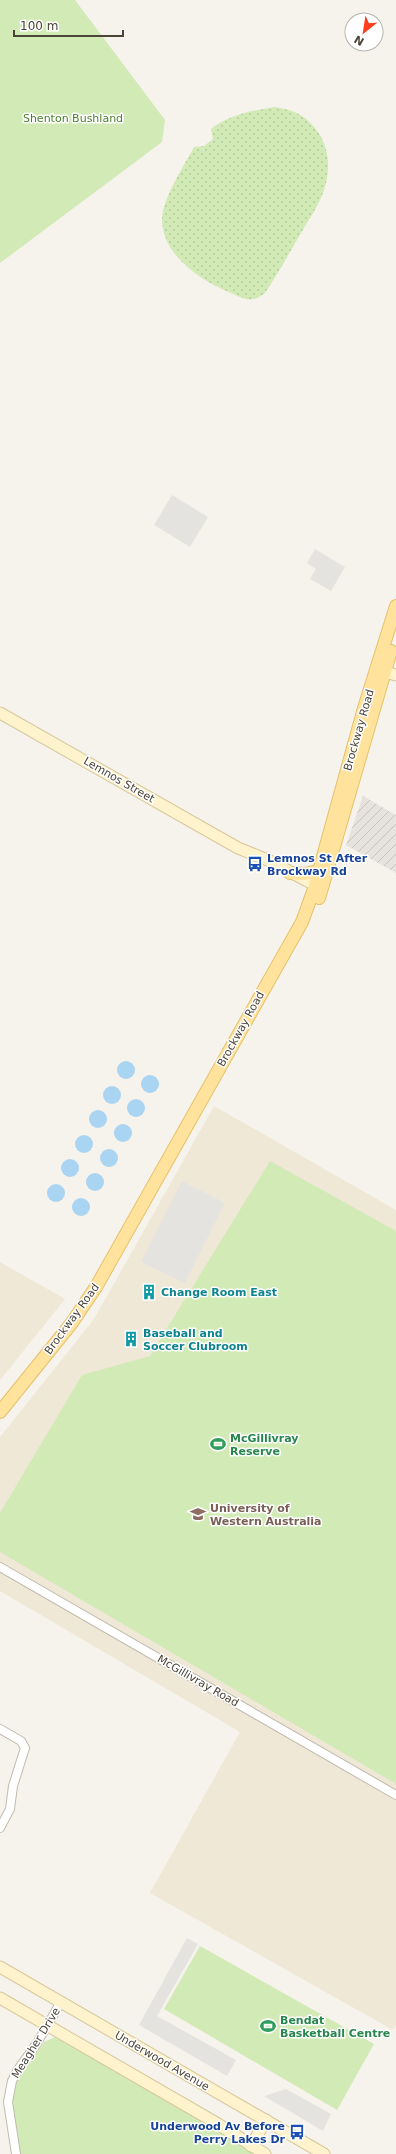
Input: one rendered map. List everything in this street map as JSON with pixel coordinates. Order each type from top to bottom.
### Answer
[{"type":"main road","name":"Brockway Road","points":[[0,1412],[71,1324],[96,1287],[298,928],[318,888],[318,871],[386,673],[396,606]]},
{"type":"main road","name":"Brockway Road","points":[[0,1422],[88,1311],[307,926],[386,673],[396,632]]},
{"type":"main road","name":"Lemnos Street","points":[[0,713],[238,848],[290,880],[318,888]]},
{"type":"main road","name":"Lemnos Street","points":[[238,848],[270,861],[318,888]]},
{"type":"main road","points":[[290,873],[304,874],[318,871]]},
{"type":"main road","name":"Underwood Avenue","points":[[0,1967],[324,2154]]},
{"type":"main road","points":[[0,1998],[218,2124],[265,2154]]},
{"type":"main road","points":[[251,2146],[266,2120]]},
{"type":"street","name":"McGillivray Road","points":[[0,1567],[396,1795]]},
{"type":"street","points":[[0,1729],[21,1741],[26,1748],[13,1786],[10,1809],[0,1828]]},
{"type":"street","name":"Meagher Drive","points":[[13,2153],[8,2102],[12,2081],[17,2071],[48,2026],[61,2002]]},
{"type":"shaded area","points":[[172,495],[208,517],[190,547],[154,525]]},
{"type":"shaded area","points":[[315,549],[345,567],[331,591],[310,579],[316,569],[307,563]]},
{"type":"shaded area","points":[[363,796],[396,815],[396,873],[346,845]]},
{"type":"shaded area","name":"McGillivray Reserve","points":[[214,1106],[396,1210],[396,2024],[393,2030],[150,1893],[240,1732],[0,1591],[0,1437],[94,1319]]},
{"type":"shaded area","points":[[182,1181],[225,1203],[185,1283],[141,1262]]},
{"type":"shaded area","points":[[0,1262],[65,1299],[0,1380]]},
{"type":"shaded area","points":[[187,1938],[198,1944],[157,2016],[236,2060],[227,2076],[139,2025]]},
{"type":"shaded area","points":[[286,2089],[331,2114],[323,2131],[264,2096]]},
{"type":"green space","name":"Shenton Bushland","points":[[0,0],[75,0],[165,120],[162,142],[0,263]]},
{"type":"green space","points":[[275,107],[299,114],[309,121],[318,132],[326,148],[328,172],[323,193],[317,207],[265,293],[255,299],[248,299],[219,288],[196,274],[185,265],[169,244],[164,232],[162,219],[163,210],[170,192],[194,147],[204,146],[213,139],[211,129],[234,117],[249,112]]},
{"type":"green space","name":"McGillivray Reserve","points":[[270,1161],[396,1231],[396,1784],[0,1552],[0,1513],[82,1375],[150,1356]]},
{"type":"green space","name":"Bendat Basketball Centre","points":[[200,1946],[374,2044],[337,2110],[164,2009]]},
{"type":"green space","points":[[55,2037],[197,2117],[256,2154],[20,2154],[12,2111],[13,2096],[17,2081],[44,2042]]},
{"type":"water","points":[[122,1061],[130,1061],[135,1066],[133,1077],[130,1079],[122,1079],[117,1074],[117,1066]]},
{"type":"water","points":[[146,1075],[154,1075],[159,1080],[157,1091],[154,1093],[146,1093],[141,1088],[141,1080]]},
{"type":"water","points":[[108,1086],[116,1086],[121,1091],[119,1102],[116,1104],[108,1104],[103,1099],[103,1091]]},
{"type":"water","points":[[132,1099],[140,1099],[145,1104],[143,1115],[140,1117],[132,1117],[127,1112],[127,1104]]},
{"type":"water","points":[[94,1110],[102,1110],[107,1115],[105,1126],[102,1128],[94,1128],[89,1123],[89,1115]]},
{"type":"water","points":[[119,1124],[127,1124],[132,1129],[130,1140],[127,1142],[119,1142],[114,1137],[114,1129]]},
{"type":"water","points":[[80,1135],[88,1135],[93,1140],[91,1151],[88,1153],[80,1153],[75,1148],[75,1140]]},
{"type":"water","points":[[105,1149],[113,1149],[118,1154],[116,1165],[113,1167],[105,1167],[100,1162],[100,1154]]},
{"type":"water","points":[[66,1159],[74,1159],[79,1164],[77,1175],[74,1177],[66,1177],[61,1172],[61,1164]]},
{"type":"water","points":[[91,1173],[99,1173],[104,1178],[102,1189],[99,1191],[91,1191],[86,1186],[86,1178]]},
{"type":"water","points":[[52,1184],[60,1184],[65,1189],[63,1200],[60,1202],[52,1202],[47,1197],[47,1189]]},
{"type":"water","points":[[77,1198],[85,1198],[90,1203],[88,1214],[85,1216],[77,1216],[72,1211],[72,1203]]},
{"type":"place","name":"Lemnos St After Brockway Rd","points":[[255,864]]},
{"type":"place","name":"Change Room East","points":[[149,1292]]},
{"type":"place","name":"Baseball and Soccer Clubroom","points":[[131,1339]]},
{"type":"place","name":"McGillivray Reserve","points":[[218,1444]]},
{"type":"place","name":"University of Western Australia","points":[[198,1514]]},
{"type":"place","name":"Bendat Basketball Centre","points":[[268,2026]]},
{"type":"place","name":"Underwood Av Before Perry Lakes Dr","points":[[297,2132]]}]
